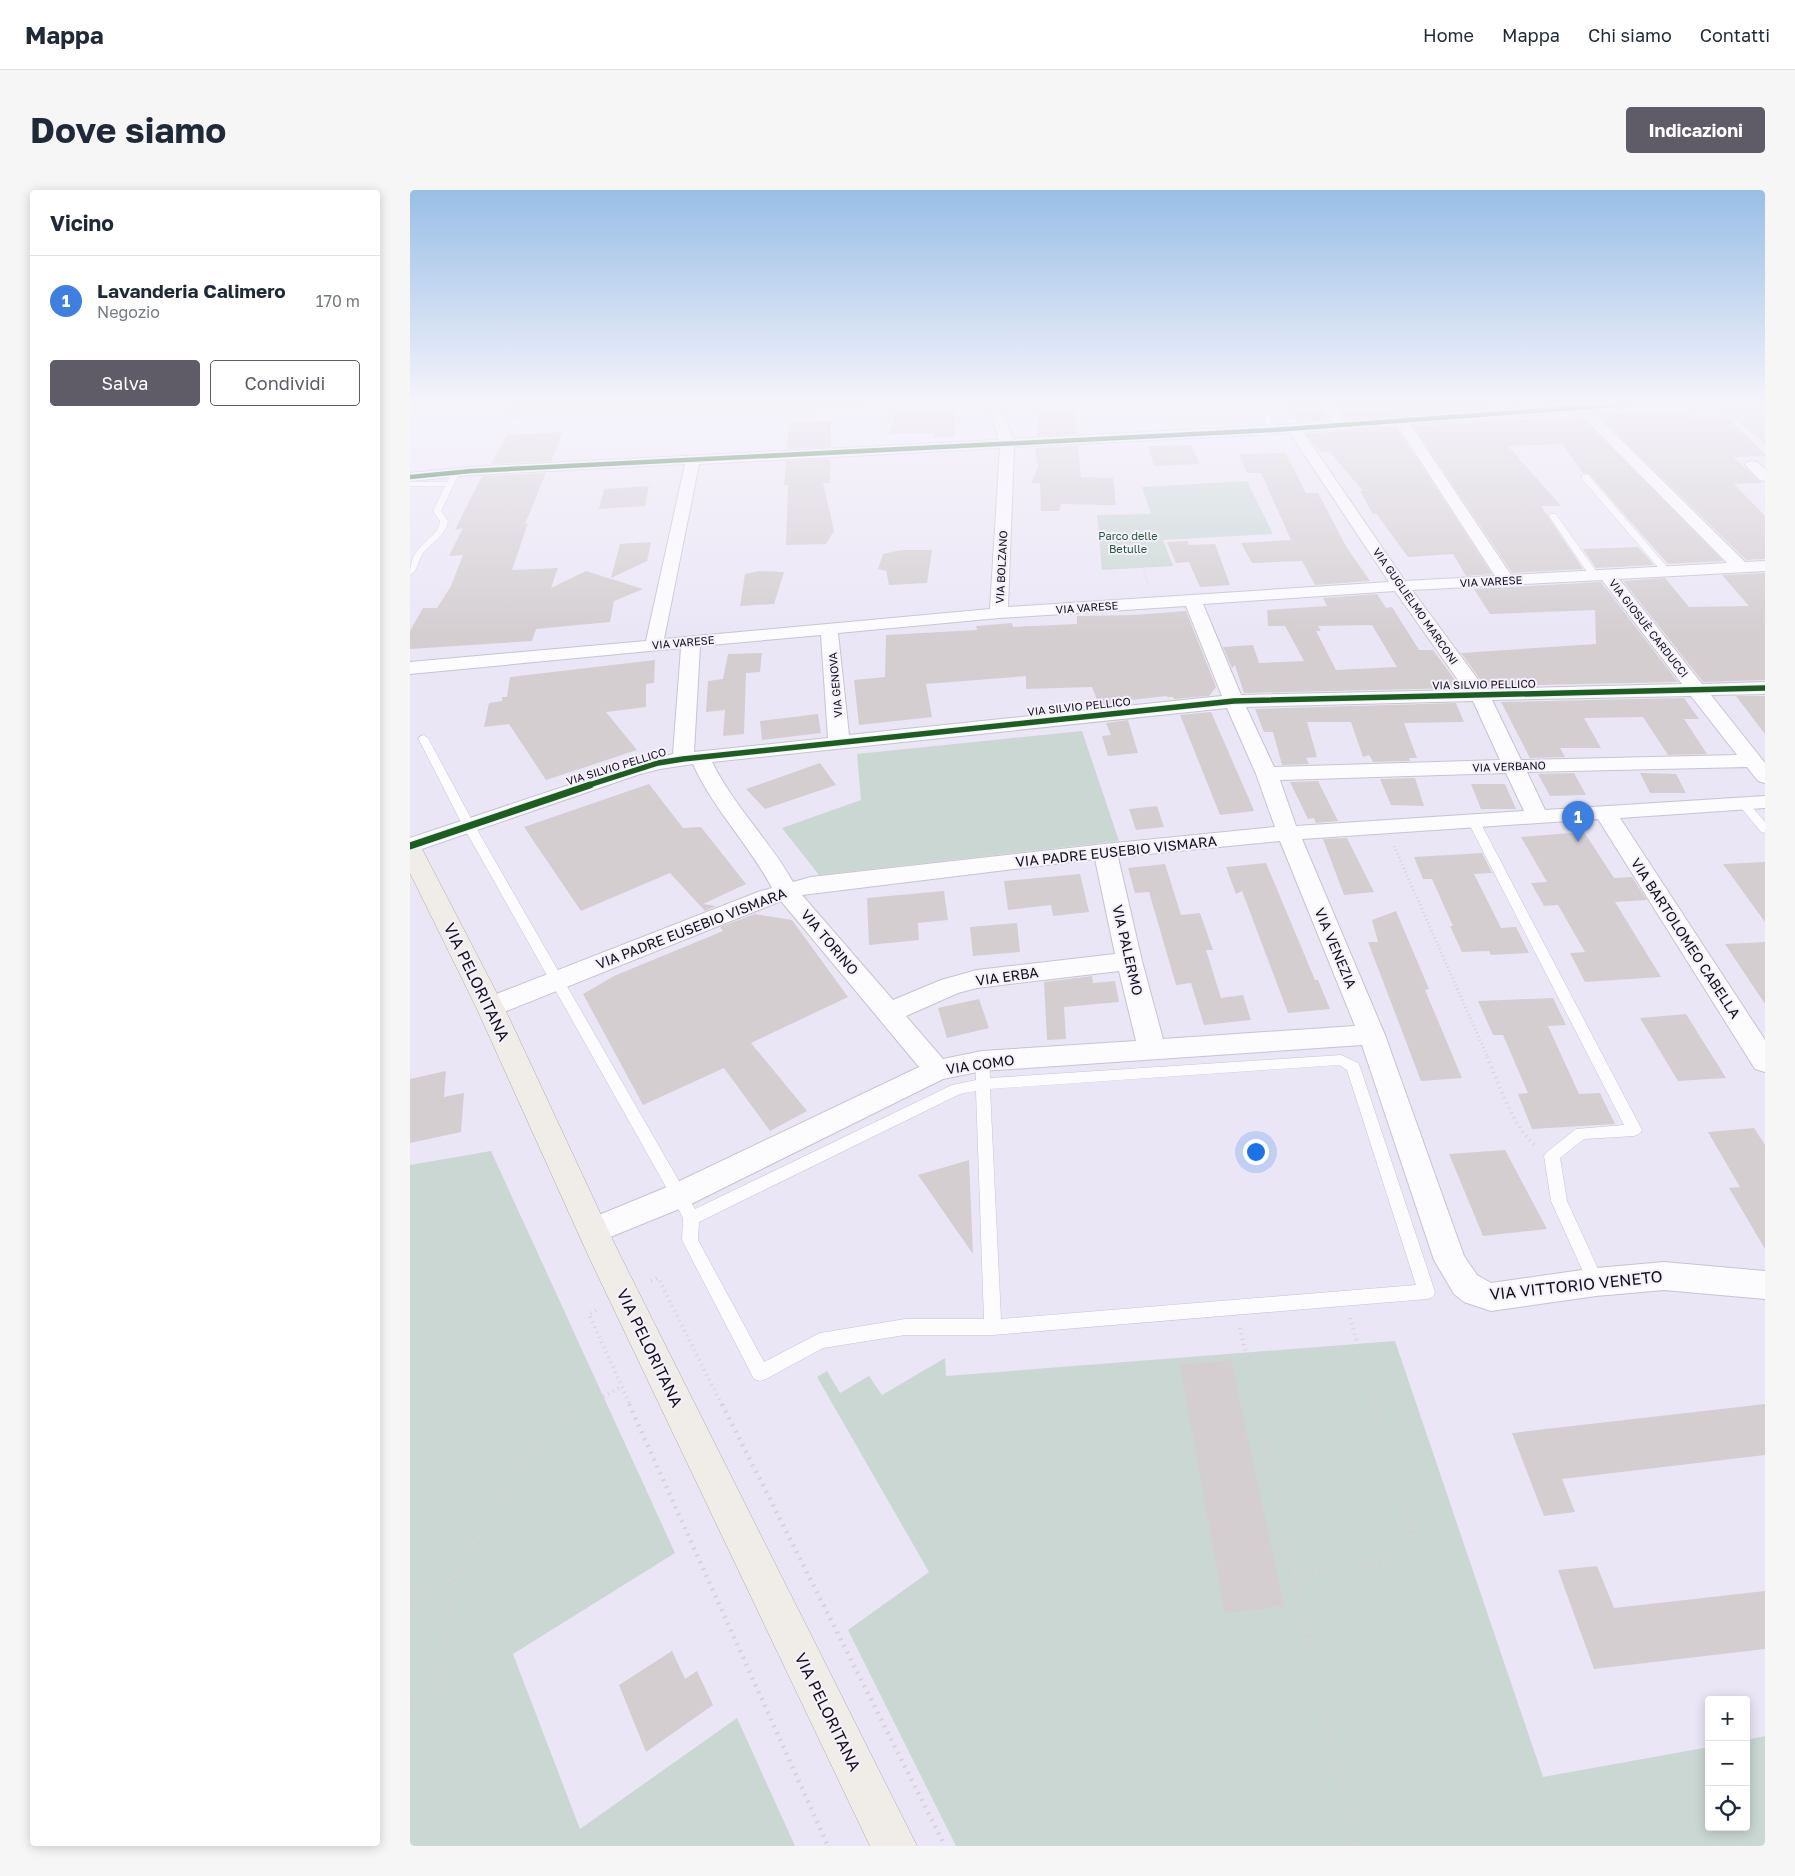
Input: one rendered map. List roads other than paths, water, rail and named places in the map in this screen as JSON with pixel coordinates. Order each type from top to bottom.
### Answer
[{"type":"main road","name":"VIA PELORITANA","points":[[410,848],[490,1007],[593,1231],[894,1846]]},
{"type":"street","points":[[654,644],[688,481]]},
{"type":"street","name":"VIA BOLZANO","points":[[999,613],[1006,481]]},
{"type":"street","name":"VIA GUGLIELMO MARCONI","points":[[1329,481],[1400,586],[1478,695],[1538,818]]},
{"type":"street","points":[[1435,481],[1506,580]]},
{"type":"street","points":[[1655,481],[1740,567]]},
{"type":"street","name":"VIA VARESE","points":[[410,668],[999,613],[1400,586],[1765,566]]},
{"type":"street","name":"VIA GIOSUÈ CARDUCCI","points":[[1600,574],[1698,690],[1759,769]]},
{"type":"street","name":"VIA VENEZIA","points":[[1192,600],[1267,774],[1288,833],[1372,1034],[1450,1260],[1466,1286],[1477,1293]]},
{"type":"street","name":"VIA GENOVA","points":[[829,629],[839,742]]},
{"type":"street","points":[[691,641],[692,758]]},
{"type":"street","name":"VIA SILVIO PELLICO","points":[[410,848],[633,770],[658,763],[692,758],[1234,701],[1765,688]]},
{"type":"street","name":"VIA TORINO","points":[[692,758],[714,784],[769,860],[786,891],[937,1070]]},
{"type":"street","name":"VIA VERBANO","points":[[1267,774],[1514,766],[1759,769]]},
{"type":"street","name":"VIA PADRE EUSEBIO VISMARA","points":[[490,1007],[786,891],[811,885],[1105,851],[1288,833],[1755,803]]},
{"type":"street","name":"VIA BARTOLOMEO CABELLA","points":[[1606,814],[1765,1062]]},
{"type":"street","name":"VIA PALERMO","points":[[1105,851],[1129,961],[1152,1049]]},
{"type":"street","name":"VIA ERBA","points":[[890,1012],[950,986],[977,979],[1129,961]]},
{"type":"street","name":"VIA COMO","points":[[593,1231],[685,1207],[937,1070],[982,1073],[1152,1049],[1372,1034]]},
{"type":"street","name":"VIA VITTORIO VENETO","points":[[1477,1293],[1491,1296],[1596,1282],[1664,1276],[1765,1285]]},
{"type":"lane","points":[[410,484],[430,481]]},
{"type":"lane","points":[[410,572],[418,553],[443,528],[444,521],[437,511],[452,481]]},
{"type":"lane","points":[[1589,481],[1666,571]]},
{"type":"lane","points":[[1553,516],[1569,538],[1574,549],[1600,574]]},
{"type":"lane","points":[[423,738],[469,826],[685,1207],[690,1240],[760,1373],[820,1341],[905,1327],[992,1327],[1427,1292],[1353,1067],[1341,1060],[982,1073],[957,1089],[685,1207]]},
{"type":"lane","points":[[1755,803],[1765,829]]},
{"type":"lane","points":[[1474,822],[1634,1130],[1581,1133],[1552,1156],[1559,1201],[1596,1282]]},
{"type":"lane","points":[[982,1073],[992,1327]]},
{"type":"place","name":"Lavanderia Calimero","points":[[1578,842]]},
{"type":"park label","name":"Parco delle Betulle","points":[[1128,541]]}]
